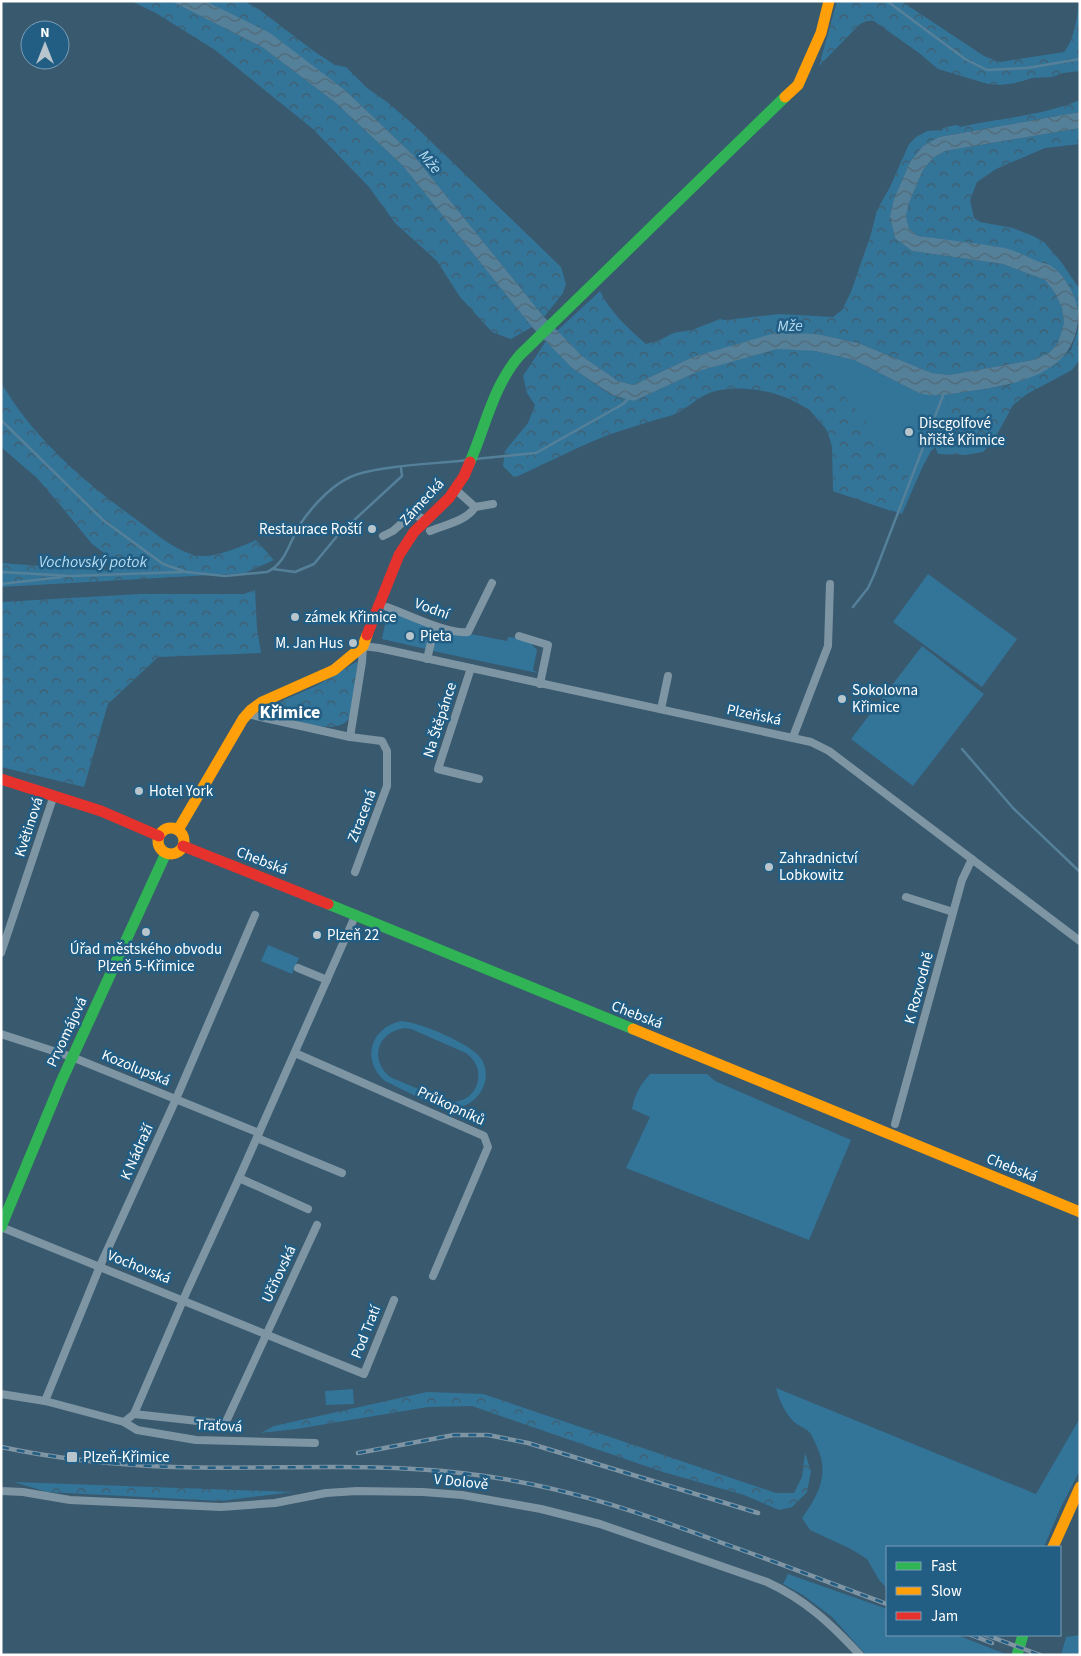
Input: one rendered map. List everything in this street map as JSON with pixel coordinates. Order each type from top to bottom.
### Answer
[{"type":"street","name":"Zámecká","points":[[364,646],[399,556],[408,539],[428,525],[464,476],[503,377],[520,355],[562,313],[798,85],[821,34],[829,1]]},
{"type":"street","points":[[455,489],[475,508]]},
{"type":"street","points":[[383,536],[393,531],[410,516],[417,516],[428,525],[464,517],[472,513],[475,508],[493,504]]},
{"type":"street","name":"Vodní","points":[[387,607],[435,626],[461,633],[468,632],[492,583]]},
{"type":"street","points":[[793,737],[828,646],[830,584]]},
{"type":"street","points":[[427,659],[435,626]]},
{"type":"street","points":[[519,636],[548,645],[540,684]]},
{"type":"street","points":[[178,830],[245,716],[262,702],[334,670],[364,646]]},
{"type":"street","points":[[245,716],[350,737],[364,646]]},
{"type":"street","name":"Plzeňská","points":[[364,646],[811,742],[829,751],[1080,941]]},
{"type":"street","name":"Na Štěpánce","points":[[471,668],[438,769],[479,779]]},
{"type":"street","points":[[661,709],[668,676]]},
{"type":"street","name":"Ztracená","points":[[350,737],[382,742],[387,751],[387,786],[355,872]]},
{"type":"street","points":[[1,779],[54,794],[106,813],[159,836]]},
{"type":"street","name":"Květinová","points":[[1,953],[54,794]]},
{"type":"street","points":[[167,828],[178,830],[184,837],[183,846],[178,852],[166,853],[159,844],[159,836],[167,828]]},
{"type":"street","name":"Chebská","points":[[183,846],[356,914],[571,1005],[682,1048],[857,1122],[1080,1212]]},
{"type":"street","name":"Prvomájová","points":[[1,1227],[72,1057],[166,853]]},
{"type":"street","name":"K Rozvodně","points":[[895,1124],[962,880],[972,859]]},
{"type":"street","points":[[906,897],[954,912]]},
{"type":"street","points":[[124,1422],[134,1414],[356,914]]},
{"type":"street","name":"K Nádraží","points":[[45,1401],[100,1266],[176,1099],[255,915]]},
{"type":"street","points":[[298,968],[327,980]]},
{"type":"street","name":"Kozolupská","points":[[1,1034],[72,1057],[176,1099],[342,1173]]},
{"type":"street","name":"Průkopníků","points":[[295,1053],[484,1136],[488,1147],[433,1276]]},
{"type":"street","points":[[239,1178],[308,1209]]},
{"type":"street","name":"Učňovská","points":[[225,1424],[317,1225]]},
{"type":"street","name":"Vochovská","points":[[1,1227],[266,1334]]},
{"type":"street","name":"Pod Tratí","points":[[266,1334],[364,1374],[394,1300]]},
{"type":"street","name":"Traťová","points":[[1,1394],[45,1401],[124,1422],[137,1430],[196,1440],[315,1443]]},
{"type":"street","name":"Traťová","points":[[134,1414],[225,1424]]},
{"type":"street","points":[[1053,1546],[1080,1487]]},
{"type":"street","name":"V Dolově","points":[[1,1491],[23,1492],[70,1500],[221,1506],[276,1503],[326,1493],[387,1491],[462,1495],[533,1507],[600,1524],[767,1582],[815,1610],[860,1655]]},
{"type":"street","points":[[1018,1655],[1023,1636]]},
{"type":"green space","points":[[131,1],[171,1],[262,47],[336,103],[403,166],[532,327],[511,339],[492,332],[460,297],[437,261],[395,223],[369,187],[313,129],[215,50],[156,13]]},
{"type":"green space","points":[[205,1],[244,1],[260,10],[315,52],[335,65],[346,67],[367,88],[415,126],[561,267],[566,284],[563,293],[544,317],[414,156],[346,91]]},
{"type":"green space","points":[[837,1],[901,1],[984,56],[1000,62],[1064,52],[1073,35],[1078,1],[1080,1],[1080,71],[1063,73],[1052,77],[1032,78],[1016,83],[988,84],[938,69],[874,21],[865,21],[860,24],[819,66]]},
{"type":"green space","points":[[1080,100],[1080,112],[939,137],[923,146],[910,162],[894,199],[890,216],[895,238],[912,251],[1003,264],[1045,280],[1055,293],[1062,308],[1064,323],[1058,343],[1049,353],[1033,360],[950,375],[932,373],[858,343],[817,334],[693,357],[633,385],[618,381],[582,356],[557,331],[600,291],[614,313],[646,344],[660,340],[673,333],[692,330],[720,319],[779,314],[833,317],[842,310],[851,292],[871,234],[877,210],[890,187],[909,144],[916,137],[927,131],[944,130],[941,128],[957,125],[960,127],[1051,110]]},
{"type":"green space","points":[[1080,128],[1080,144],[1045,148],[996,169],[977,182],[970,200],[974,218],[980,222],[1013,228],[1044,242],[1062,263],[1080,290],[1080,324],[1077,304],[1007,249],[918,236],[909,229],[906,216],[909,203],[923,170],[933,158],[945,151]]},
{"type":"green space","points":[[1080,324],[1080,359],[1072,370],[1027,394],[1013,405],[994,440],[983,452],[965,455],[938,454],[932,439],[950,394],[1009,385],[1071,350]]},
{"type":"green space","points":[[546,341],[572,368],[611,395],[634,401],[699,371],[777,349],[815,351],[813,360],[910,472],[891,511],[833,491],[832,446],[827,431],[819,419],[792,400],[776,394],[759,390],[726,389],[712,392],[673,415],[608,435],[514,477],[503,466],[505,451],[528,423],[535,405],[527,393],[523,376]]},
{"type":"green space","name":"Discgolfové hřiště Křimice","points":[[777,349],[815,351],[854,360],[919,393],[950,394],[938,445],[931,451],[922,468],[902,514],[833,491],[832,446],[827,430],[812,413]]},
{"type":"green space","points":[[1,382],[14,404],[30,424],[65,462],[104,495],[168,543],[187,553],[208,556],[225,552],[256,540],[274,560],[245,573],[1,587],[1,563],[109,571],[114,566],[115,561],[92,544],[37,478],[1,447]]},
{"type":"green space","points":[[928,574],[1017,639],[982,687],[893,622]]},
{"type":"green space","points":[[255,590],[257,628],[261,653],[158,657],[108,704],[84,787],[1,767],[1,602],[140,594],[244,594]]},
{"type":"green space","points":[[388,609],[431,628],[426,649],[382,639]]},
{"type":"green space","points":[[442,630],[507,641],[508,637],[527,639],[537,650],[533,670],[538,673],[433,651],[436,633]]},
{"type":"green space","points":[[922,646],[984,694],[913,786],[851,739]]},
{"type":"green space","points":[[358,661],[350,717],[344,723],[325,727],[301,722],[271,712],[270,706],[316,686]]},
{"type":"green space","points":[[268,945],[299,958],[292,974],[261,961]]},
{"type":"green space","points":[[401,1021],[420,1025],[468,1047],[482,1060],[485,1069],[484,1087],[479,1094],[466,1105],[448,1108],[425,1100],[385,1081],[373,1064],[371,1055],[372,1046],[376,1038],[382,1030]],"holes":[[[405,1028],[466,1053],[472,1058],[476,1065],[478,1076],[477,1085],[471,1094],[463,1100],[447,1101],[390,1077],[383,1070],[378,1055],[382,1041],[395,1031]]]},
{"type":"green space","points":[[650,1074],[707,1074],[715,1081],[851,1140],[809,1240],[626,1168],[650,1117],[632,1109],[638,1090]]},
{"type":"green space","points":[[776,1388],[1036,1494],[1080,1418],[1080,1470],[1060,1509],[1044,1546],[886,1546],[886,1587],[879,1580],[867,1559],[851,1549],[810,1530],[802,1518],[813,1501],[820,1484],[822,1476],[821,1457],[810,1433],[794,1422],[781,1402]]},
{"type":"green space","points":[[353,1389],[354,1404],[326,1405],[325,1391]]},
{"type":"green space","points":[[427,1392],[483,1394],[776,1493],[794,1493],[802,1477],[805,1453],[811,1471],[807,1492],[792,1507],[779,1510],[744,1495],[663,1472],[472,1406],[428,1407],[261,1433],[274,1426]]},
{"type":"green space","points":[[14,1482],[294,1492],[220,1501],[47,1492]]},
{"type":"green space","points":[[788,1574],[886,1609],[886,1636],[960,1636],[1008,1655],[866,1655],[832,1617],[803,1595],[783,1584]]},
{"type":"green space","points":[[1080,1635],[1080,1655],[1061,1655],[1066,1637]]},
{"type":"water","points":[[171,1],[205,1],[270,33],[346,91],[414,156],[544,317],[582,356],[618,381],[633,385],[693,357],[775,333],[817,334],[858,343],[932,373],[949,375],[1033,360],[1049,353],[1058,343],[1064,323],[1062,308],[1055,293],[1045,280],[1003,264],[912,251],[895,238],[890,216],[894,199],[910,162],[923,146],[939,137],[1080,112],[1080,128],[945,151],[933,158],[923,170],[909,203],[906,216],[909,229],[918,236],[1005,248],[1052,267],[1066,281],[1075,299],[1078,310],[1076,331],[1069,348],[1058,361],[1044,372],[1008,384],[952,394],[932,395],[919,393],[854,360],[815,351],[777,349],[699,371],[634,401],[612,395],[572,368],[532,327],[403,166],[336,103],[262,47]]},
{"type":"waterway","points":[[887,1],[965,59],[987,70],[1027,68],[1080,59]]},
{"type":"waterway","points":[[853,607],[868,588],[874,575],[944,393]]},
{"type":"waterway","points":[[475,459],[536,453],[623,404],[629,398]]},
{"type":"waterway","points":[[1,420],[103,520],[163,564],[186,572],[225,576],[267,572],[274,568],[284,557],[297,529],[312,508],[333,488],[349,477],[384,469],[467,460]]},
{"type":"waterway","points":[[273,569],[295,572],[314,564],[338,535],[402,476],[401,468]]},
{"type":"waterway","name":"Vochovský potok","points":[[1,572],[71,576],[182,572]]},
{"type":"waterway","points":[[1,584],[62,577]]},
{"type":"waterway","points":[[962,749],[1013,808],[1080,872]]},
{"type":"railway","points":[[358,1453],[454,1435],[488,1435],[528,1443],[758,1513]]},
{"type":"railway","points":[[1,1447],[108,1463],[209,1468],[389,1468],[461,1473],[529,1484],[562,1491],[627,1510],[886,1604]]},
{"type":"railway","points":[[974,1636],[992,1643]]},
{"type":"railway","points":[[989,1636],[1040,1655]]},
{"type":"traffic: fast","points":[[470,462],[503,380],[520,355],[785,97]]},
{"type":"traffic: fast","points":[[1,1227],[61,1082],[166,853]]},
{"type":"traffic: fast","points":[[328,904],[633,1029]]},
{"type":"traffic: fast","points":[[1017,1655],[1023,1636]]},
{"type":"traffic: slow","points":[[785,97],[798,85],[821,33],[829,1]]},
{"type":"traffic: slow","points":[[178,830],[243,719],[251,710],[262,702],[334,670],[363,646],[367,635]]},
{"type":"traffic: slow","points":[[171,828],[180,832],[184,841],[180,850],[171,854],[162,850],[158,841],[162,832],[171,828]]},
{"type":"traffic: slow","points":[[633,1029],[1080,1212]]},
{"type":"traffic: slow","points":[[1053,1546],[1080,1487]]},
{"type":"traffic: jam","points":[[367,635],[399,555],[414,532],[449,498],[464,476],[470,462]]},
{"type":"traffic: jam","points":[[1,779],[101,811],[159,836]]},
{"type":"traffic: jam","points":[[183,846],[328,904]]},
{"type":"place","name":"Discgolfové hřiště Křimice","points":[[909,432]]},
{"type":"place","name":"Restaurace Roští","points":[[372,529]]},
{"type":"place","name":"zámek Křimice","points":[[295,617]]},
{"type":"place","name":"Pieta","points":[[410,636]]},
{"type":"place","name":"M. Jan Hus","points":[[353,643]]},
{"type":"place","name":"Sokolovna Křimice","points":[[842,699]]},
{"type":"place","name":"Hotel York","points":[[139,791]]},
{"type":"place","name":"Zahradnictví Lobkowitz","points":[[769,867]]},
{"type":"place","name":"Úřad městského obvodu Plzeň 5-Křimice","points":[[146,932]]},
{"type":"place","name":"Plzeň 22","points":[[317,935]]},
{"type":"place","name":"Plzeň-Křimice","points":[[72,1457]]},
{"type":"district","name":"Křimice","points":[[290,712]]},
{"type":"water label","name":"Mže","points":[[430,162]]},
{"type":"water label","name":"Mže","points":[[790,326]]}]
